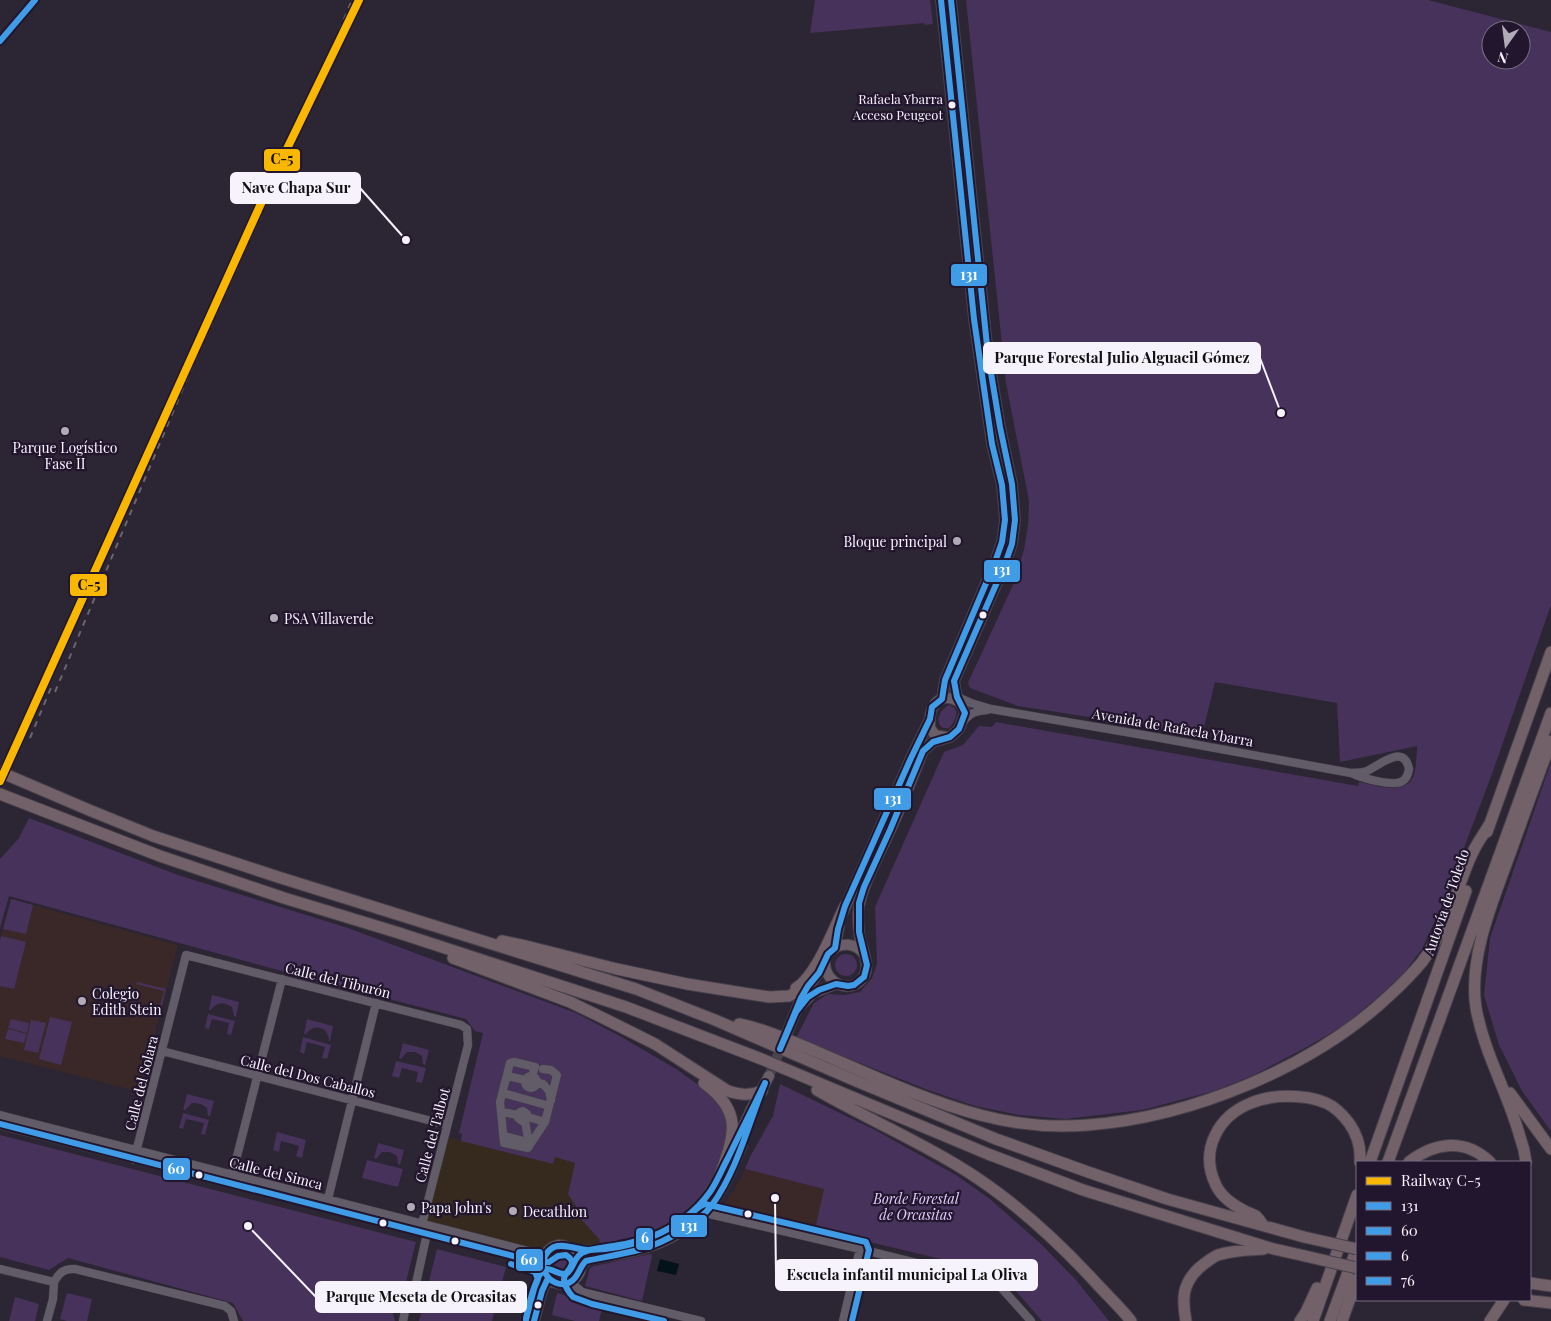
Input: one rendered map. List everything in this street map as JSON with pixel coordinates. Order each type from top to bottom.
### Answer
[{"type":"highway","name":"Autovía de Toledo","points":[[1370,1161],[1551,652]]},
{"type":"highway","points":[[1388,1161],[1551,713]]},
{"type":"highway","points":[[1526,1161],[1516,1122],[1488,1054],[1476,1007],[1475,982],[1481,937],[1551,740]]},
{"type":"highway","points":[[0,772],[153,836],[636,989],[715,1020],[996,1139],[1088,1172],[1167,1199],[1264,1226],[1356,1248]]},
{"type":"highway","points":[[0,794],[160,856],[284,898],[626,1006],[764,1060],[988,1154],[1083,1190],[1270,1248],[1356,1268]]},
{"type":"highway","points":[[715,1020],[756,1028],[953,1107],[983,1116],[1048,1126],[1088,1125],[1135,1118],[1188,1106],[1257,1081],[1311,1053],[1362,1020],[1385,1000],[1422,962],[1437,938],[1451,909],[1473,852],[1489,825]]},
{"type":"highway","points":[[750,994],[779,993],[791,990],[808,978],[818,962],[845,906]]},
{"type":"highway","points":[[454,932],[526,946],[687,984],[769,997],[783,997],[796,993],[808,986]]},
{"type":"highway","points":[[399,933],[429,949],[570,1002],[655,1044],[728,1091],[741,1094],[754,1094],[762,1091]]},
{"type":"highway","points":[[633,1033],[710,1088],[726,1106],[731,1117],[733,1132],[729,1151],[720,1175]]},
{"type":"highway","points":[[764,1060],[823,1094],[930,1150],[977,1178],[1038,1224],[1065,1249],[1131,1321]]},
{"type":"highway","points":[[1499,1077],[1526,1117],[1551,1149]]},
{"type":"highway","points":[[1264,1226],[1256,1216],[1234,1205],[1222,1194],[1215,1185],[1210,1172],[1208,1160],[1210,1146],[1216,1130],[1229,1116],[1251,1103],[1270,1098],[1306,1098],[1327,1103],[1343,1115],[1356,1132],[1360,1161]]},
{"type":"highway","points":[[1411,1161],[1429,1150],[1451,1145],[1473,1150],[1489,1161]]},
{"type":"highway","points":[[1313,1321],[1356,1197]]},
{"type":"highway","points":[[1300,1321],[1306,1312],[1348,1221]]},
{"type":"highway","points":[[1186,1321],[1183,1308],[1184,1293],[1188,1280],[1206,1262],[1217,1255],[1270,1248]]},
{"type":"highway","points":[[1330,1321],[1356,1251]]},
{"type":"highway","points":[[1086,1272],[1122,1321]]},
{"type":"highway","points":[[1342,1321],[1356,1282]]},
{"type":"highway","points":[[1531,1283],[1551,1286]]},
{"type":"highway","points":[[1490,1321],[1503,1301]]},
{"type":"highway","points":[[1531,1301],[1551,1303]]},
{"type":"main road","points":[[941,0],[974,319],[992,444],[1002,485],[1004,520],[1002,542],[945,680],[942,699]]},
{"type":"main road","points":[[796,1012],[813,993],[836,984],[854,985],[864,977],[867,965],[863,953],[858,918],[859,903],[864,887],[923,751],[933,742],[950,738],[962,723],[964,713],[954,681],[1012,544],[1015,520],[1012,484],[988,356],[950,0]]},
{"type":"main road","points":[[950,738],[935,735],[930,728],[932,707],[942,699],[953,698],[959,701]]},
{"type":"main road","points":[[835,948],[845,906],[930,719]]},
{"type":"main road","points":[[787,1033],[801,998],[825,963],[828,954],[835,948],[847,944],[856,947],[863,953]]},
{"type":"main road","points":[[825,963],[828,975],[836,984]]},
{"type":"main road","points":[[762,1091],[752,1122],[728,1178],[705,1213],[685,1228],[652,1246],[589,1259],[582,1264],[578,1275],[568,1283],[558,1283],[548,1278],[542,1265],[546,1254],[554,1247],[559,1245],[573,1249],[596,1250],[630,1244],[663,1233],[688,1217],[700,1206],[711,1191],[769,1076]]},
{"type":"main road","points":[[573,1249],[578,1254],[582,1264]]},
{"type":"main road","points":[[534,1321],[542,1291],[548,1278]]},
{"type":"street","points":[[0,41],[35,0]]},
{"type":"street","name":"Avenida de Rafaela Ybarra","points":[[959,701],[991,709],[1163,738],[1351,773],[1360,777],[1394,783],[1405,779],[1409,769],[1406,760],[1396,756],[1367,770],[1351,773]]},
{"type":"street","points":[[962,723],[975,711],[991,709]]},
{"type":"street","name":"Calle del Tiburón","points":[[186,955],[460,1025],[467,1029],[468,1045]]},
{"type":"street","name":"Calle del Solara","points":[[134,1160],[186,955]]},
{"type":"street","points":[[232,1176],[282,979]]},
{"type":"street","points":[[328,1199],[376,1003]]},
{"type":"street","name":"Calle del Talbot","points":[[403,1321],[405,1311],[413,1297],[423,1233],[447,1125],[468,1045]]},
{"type":"street","name":"Calle del Dos Caballos","points":[[162,1051],[447,1125]]},
{"type":"street","points":[[512,1062],[535,1067],[551,1070],[557,1075],[541,1121],[528,1148],[504,1143],[500,1102],[512,1062]]},
{"type":"street","points":[[531,1143],[528,1139],[524,1116],[533,1083],[535,1067]]},
{"type":"street","points":[[507,1076],[545,1086],[549,1099]]},
{"type":"street","points":[[503,1093],[536,1102],[542,1101],[546,1094],[544,1087],[533,1083]]},
{"type":"street","points":[[536,1102],[549,1099]]},
{"type":"street","points":[[502,1112],[541,1121]]},
{"type":"street","name":"Calle del Simca","points":[[0,1115],[232,1176],[546,1254]]},
{"type":"street","name":"Calle del Simca","points":[[0,1125],[530,1260],[542,1265]]},
{"type":"street","points":[[705,1213],[997,1283],[1031,1321]]},
{"type":"street","points":[[843,1321],[860,1249]]},
{"type":"street","points":[[48,1321],[53,1299],[54,1282],[59,1274],[68,1268],[225,1306],[231,1311],[234,1321]]},
{"type":"street","points":[[0,1269],[54,1282]]},
{"type":"street","points":[[573,1280],[574,1285],[582,1292],[701,1321]]},
{"type":"shaded area","name":"Colegio Edith Stein","points":[[11,899],[178,945],[140,1092],[0,1056],[0,941]]},
{"type":"shaded area","points":[[444,1136],[553,1164],[555,1157],[575,1163],[568,1194],[579,1211],[579,1217],[599,1239],[601,1249],[570,1247],[546,1254],[422,1223]]},
{"type":"shaded area","points":[[745,1169],[824,1189],[815,1229],[722,1207]]},
{"type":"shaded area","points":[[660,1259],[679,1264],[676,1275],[657,1271]]},
{"type":"green space","points":[[815,0],[930,0],[933,24],[925,25],[924,23],[810,33]]},
{"type":"green space","points":[[966,0],[1428,0],[1505,20],[1481,20],[1481,70],[1531,70],[1531,27],[1551,32],[1551,605],[1492,774],[1443,903],[1422,949],[1403,974],[1342,1027],[1254,1075],[1214,1091],[1142,1110],[1065,1119],[1019,1115],[975,1106],[928,1090],[796,1038],[814,1003],[828,994],[844,995],[860,992],[872,978],[877,964],[875,907],[944,752],[963,745],[979,726],[992,727],[996,722],[1358,786],[1359,782],[1396,788],[1409,783],[1413,777],[1416,766],[1417,746],[1340,762],[1337,703],[1215,682],[1202,735],[1178,735],[1153,727],[1018,706],[970,688],[968,683],[1012,587],[1024,550],[1028,526],[1029,501],[1006,383]]},
{"type":"green space","points":[[949,705],[955,709],[956,715],[954,722],[949,728],[943,728],[939,722],[939,716]]},
{"type":"green space","points":[[1551,762],[1551,1131],[1522,1091],[1499,1045],[1484,995],[1490,938]]},
{"type":"green space","points":[[29,818],[178,875],[348,928],[576,1013],[618,1035],[676,1069],[714,1096],[724,1111],[729,1131],[719,1166],[711,1182],[701,1196],[687,1210],[669,1223],[634,1238],[600,1244],[599,1239],[579,1217],[579,1211],[568,1194],[575,1163],[555,1157],[553,1164],[461,1141],[462,1134],[459,1133],[483,1033],[475,1031],[466,1019],[274,969],[9,896],[0,928],[0,859],[19,838]]},
{"type":"green space","points":[[11,899],[33,905],[26,934],[3,929]]},
{"type":"green space","points":[[1,936],[26,942],[14,989],[0,986]]},
{"type":"green space","points":[[846,954],[854,957],[857,965],[854,973],[846,976],[838,973],[835,965],[838,957]]},
{"type":"green space","points":[[137,982],[166,989],[159,1018],[131,1011],[136,989],[139,990],[134,1010],[157,1016],[164,991],[136,984]]},
{"type":"green space","points":[[212,995],[239,1002],[236,1017],[232,1007],[226,1004],[220,1003],[209,1010]]},
{"type":"green space","points":[[208,1014],[235,1021],[231,1035],[227,1034],[229,1023],[212,1019],[209,1029],[205,1028]]},
{"type":"green space","points":[[50,1017],[72,1022],[61,1065],[39,1059]]},
{"type":"green space","points":[[11,1019],[29,1023],[27,1033],[8,1028]]},
{"type":"green space","points":[[307,1019],[333,1026],[330,1041],[324,1029],[316,1027],[304,1034]]},
{"type":"green space","points":[[31,1020],[46,1023],[38,1053],[24,1050]]},
{"type":"green space","points":[[8,1029],[27,1034],[24,1043],[5,1039]]},
{"type":"green space","points":[[303,1037],[331,1045],[327,1059],[322,1058],[325,1047],[307,1042],[304,1054],[300,1052]]},
{"type":"green space","points":[[403,1043],[429,1050],[425,1065],[423,1064],[422,1056],[415,1052],[407,1052],[401,1059],[399,1058]]},
{"type":"green space","points":[[396,1061],[426,1068],[422,1083],[416,1082],[418,1072],[402,1068],[399,1078],[392,1076]]},
{"type":"green space","name":"Borde Forestal de Orcasitas","points":[[780,1084],[875,1130],[956,1175],[990,1199],[1041,1244],[1076,1280],[1109,1321],[1042,1321],[1002,1275],[815,1229],[824,1189],[745,1169],[773,1116]]},
{"type":"green space","points":[[187,1094],[214,1101],[210,1116],[208,1116],[207,1108],[201,1104],[192,1103],[183,1110]]},
{"type":"green space","points":[[183,1113],[209,1120],[205,1135],[201,1134],[204,1123],[186,1119],[183,1129],[179,1128]]},
{"type":"green space","points":[[277,1132],[306,1140],[302,1158],[296,1156],[299,1146],[281,1141],[279,1152],[273,1150]]},
{"type":"green space","points":[[0,1135],[416,1242],[401,1302],[393,1314],[395,1321],[243,1321],[233,1303],[68,1258],[49,1270],[0,1257]]},
{"type":"green space","points":[[378,1143],[404,1150],[400,1165],[398,1164],[397,1156],[390,1152],[382,1152],[376,1159],[374,1158]]},
{"type":"green space","points":[[367,1160],[403,1169],[398,1187],[362,1178]]},
{"type":"green space","points":[[437,1249],[506,1267],[492,1321],[419,1321]]},
{"type":"green space","points":[[561,1251],[569,1255],[573,1263],[569,1271],[561,1275],[553,1271],[549,1263],[553,1255]]},
{"type":"green space","points":[[651,1254],[642,1301],[585,1286],[590,1268],[594,1266]]},
{"type":"green space","points":[[67,1293],[92,1299],[87,1321],[60,1319]]},
{"type":"green space","points":[[557,1293],[603,1305],[599,1321],[575,1321],[552,1315]]},
{"type":"green space","points":[[15,1297],[39,1304],[35,1321],[9,1321]]},
{"type":"tunnel","points":[[769,1076],[783,1043]]},
{"type":"railway","points":[[55,692],[192,367],[285,161],[352,0]]},
{"type":"railway","points":[[30,738],[53,683]]},
{"type":"rail line","name":"C-5","points":[[0,781],[268,188],[359,0]]},
{"type":"transit line","name":"76","points":[[0,41],[35,0]]},
{"type":"transit line","name":"131","points":[[780,1049],[801,998],[819,973],[828,954],[835,948],[845,906],[930,719],[932,707],[942,699],[945,680],[1002,542],[1005,520],[1002,485],[992,444],[974,319],[941,0]]},
{"type":"transit line","name":"131","points":[[780,1049],[796,1012],[808,997],[819,990],[836,984],[854,985],[864,977],[867,965],[859,932],[859,903],[864,887],[923,751],[933,742],[950,737],[959,729],[965,713],[957,697],[954,681],[1012,544],[1015,520],[1012,484],[988,355],[951,0]]},
{"type":"transit line","name":"131","points":[[765,1083],[736,1162],[721,1192],[706,1212],[680,1232],[651,1246],[586,1261],[575,1278],[569,1283],[556,1283],[548,1277],[543,1266],[544,1260],[545,1256],[554,1247],[562,1246],[588,1250],[626,1246],[656,1235],[674,1225],[697,1207],[715,1184],[765,1083]]},
{"type":"transit line","name":"60","points":[[0,1124],[537,1262],[549,1262],[558,1256],[566,1255],[570,1258],[572,1264],[564,1281],[573,1297],[592,1304],[664,1321]]},
{"type":"transit line","name":"6","points":[[526,1319],[533,1291],[543,1271],[549,1269],[566,1274],[582,1253],[629,1243],[660,1233],[684,1220],[705,1204],[866,1242],[869,1250],[852,1321]]},
{"type":"transit line","name":"60","points":[[511,1264],[535,1272],[538,1279],[526,1319]]},
{"type":"transit line","name":"131","points":[[534,1321],[542,1291],[548,1278]]},
{"type":"place","name":"Rafaela Ybarra Acceso Peugeot","points":[[952,105]]},
{"type":"place","name":"Nave Chapa Sur","points":[[406,240]]},
{"type":"place","name":"Parque Forestal Julio Alguacil Gómez","points":[[1281,413]]},
{"type":"place","name":"Parque Logístico Fase II","points":[[65,431]]},
{"type":"place","name":"Bloque principal","points":[[957,541]]},
{"type":"place","name":"PSA Villaverde","points":[[274,618]]},
{"type":"place","name":"Colegio Edith Stein","points":[[82,1001]]},
{"type":"place","name":"Escuela infantil municipal La Oliva","points":[[775,1198]]},
{"type":"place","name":"Papa John's","points":[[411,1207]]},
{"type":"place","name":"Decathlon","points":[[513,1211]]},
{"type":"place","name":"Parque Meseta de Orcasitas","points":[[248,1226]]}]
